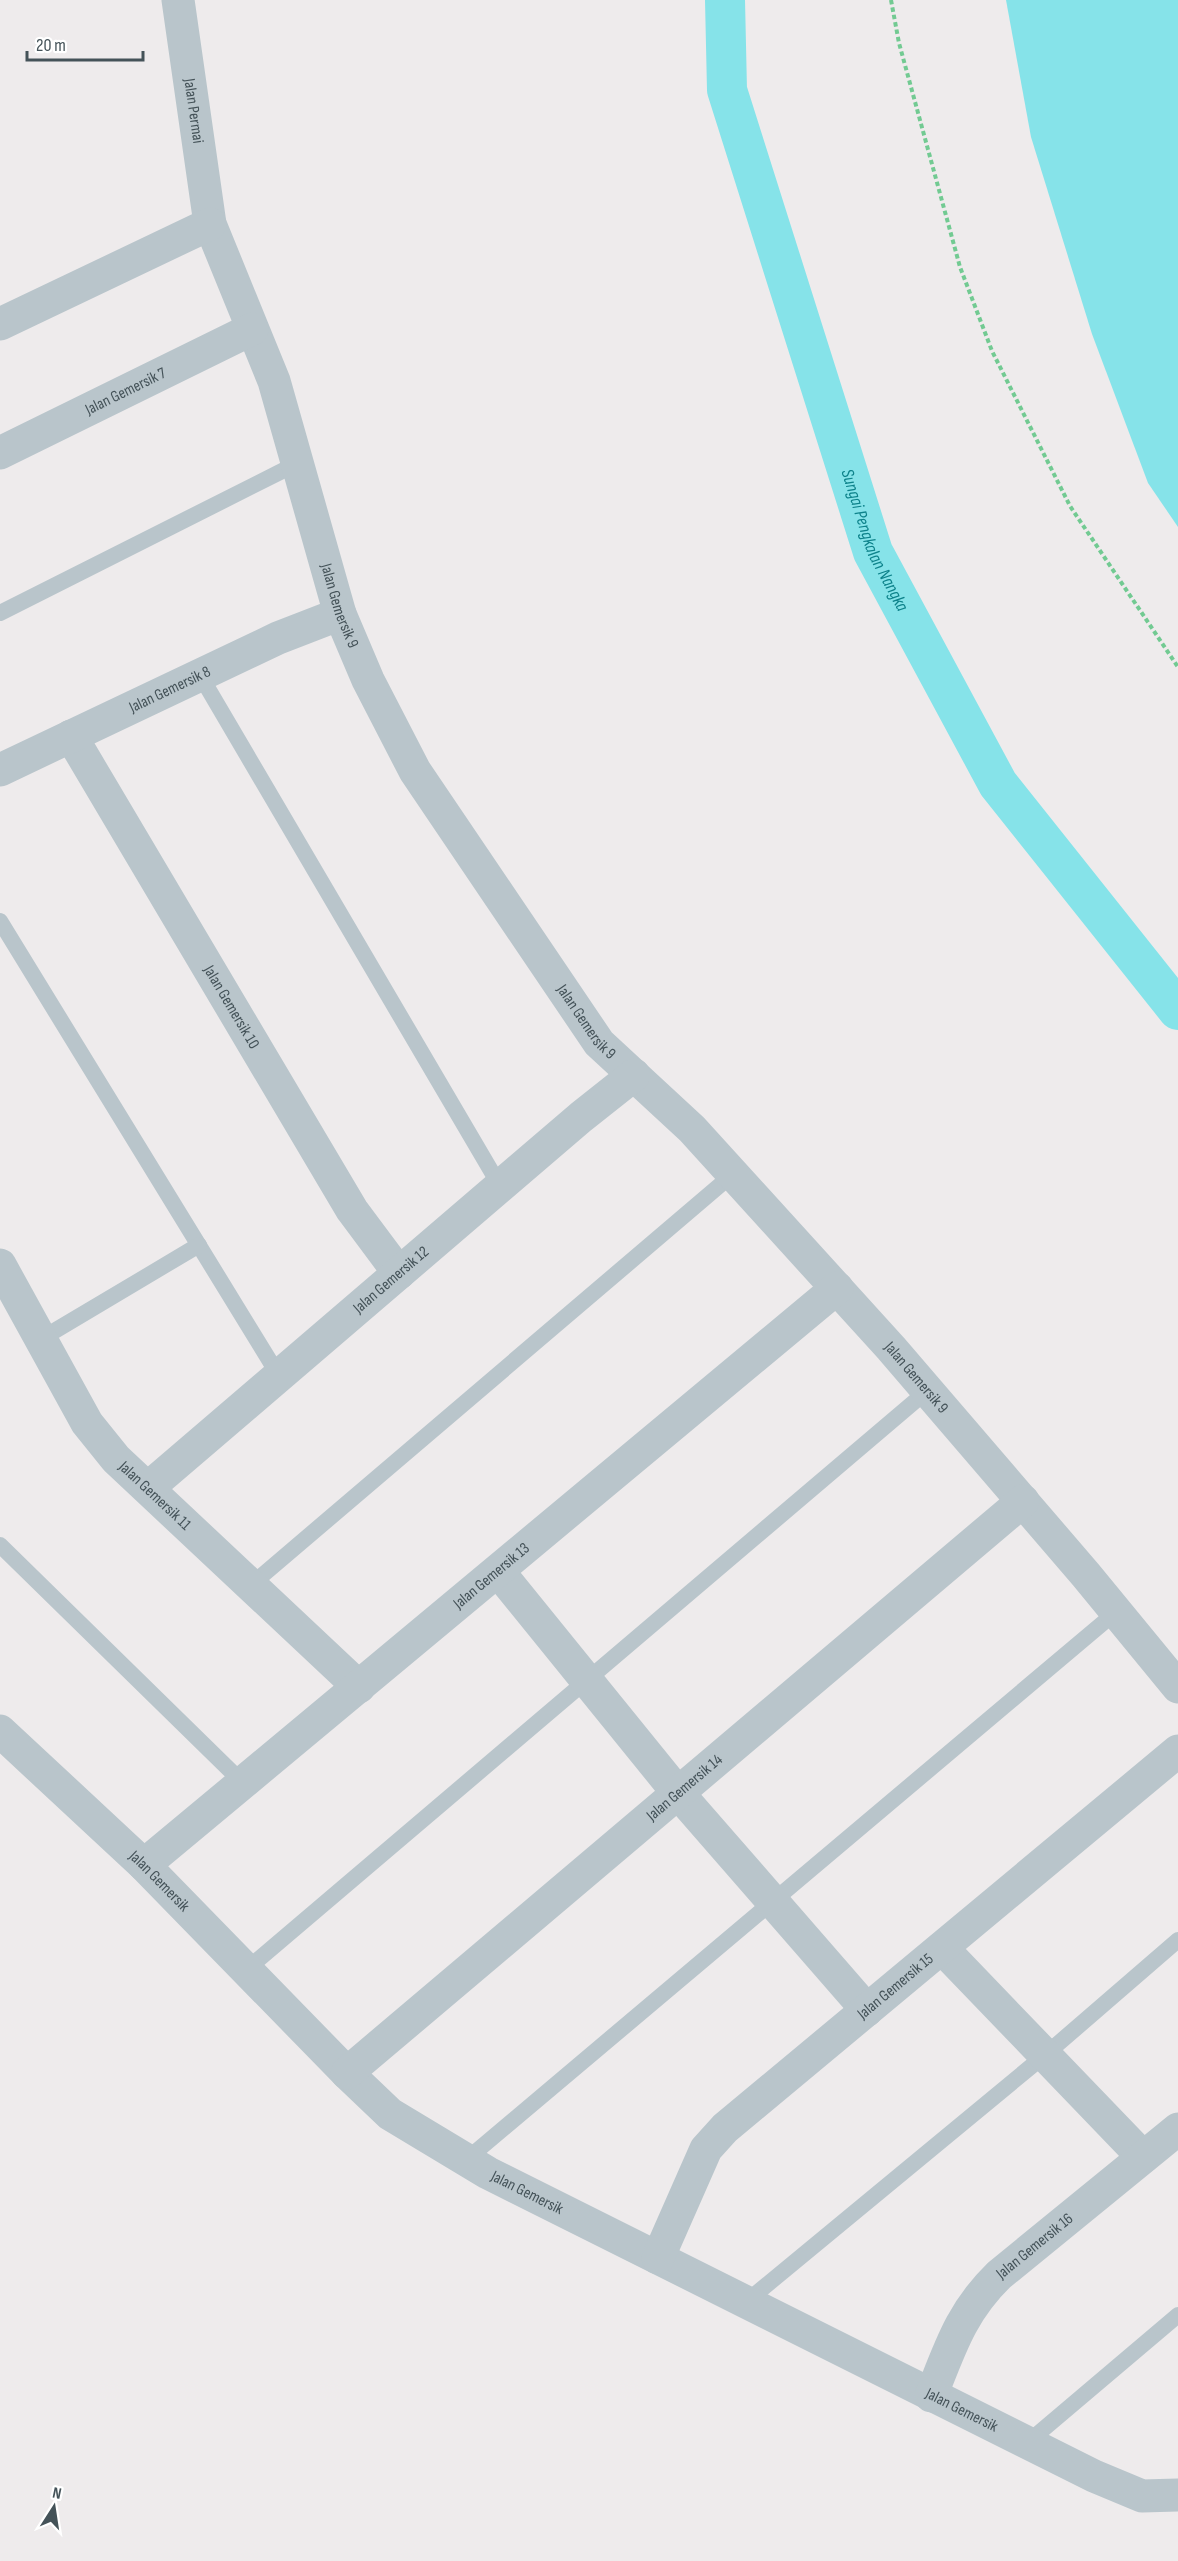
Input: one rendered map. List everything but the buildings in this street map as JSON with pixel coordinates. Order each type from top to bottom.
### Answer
[{"type":"street","name":"Jalan Permai","points":[[178,0],[210,224]]},
{"type":"street","points":[[0,324],[210,224]]},
{"type":"street","name":"Jalan Gemersik 9","points":[[210,224],[274,381],[340,614],[368,680],[415,771],[587,1028],[613,1058],[692,1129],[837,1288],[1023,1501],[1178,1687]]},
{"type":"street","name":"Jalan Gemersik 7","points":[[0,453],[252,329]]},
{"type":"street","name":"Jalan Gemersik 8","points":[[0,770],[278,638],[340,614]]},
{"type":"street","name":"Jalan Gemersik 10","points":[[71,736],[352,1210],[399,1273]]},
{"type":"street","name":"Jalan Gemersik 12","points":[[148,1488],[581,1117],[634,1075]]},
{"type":"street","name":"Jalan Gemersik 11","points":[[0,1265],[87,1423],[116,1459],[359,1687]]},
{"type":"street","name":"Jalan Gemersik 13","points":[[144,1865],[837,1288]]},
{"type":"street","name":"Jalan Gemersik 14","points":[[347,2073],[1023,1501]]},
{"type":"street","points":[[498,1571],[678,1793],[867,2010]]},
{"type":"street","name":"Jalan Gemersik","points":[[0,1731],[144,1865],[390,2114],[466,2160],[1027,2443],[1127,2491],[1142,2496],[1170,2495]]},
{"type":"street","name":"Jalan Gemersik 15","points":[[658,2258],[706,2150],[725,2128],[1178,1751]]},
{"type":"street","points":[[942,1948],[1143,2157]]},
{"type":"street","name":"Jalan Gemersik 16","points":[[931,2396],[962,2320],[980,2293],[1178,2129]]},
{"type":"lane","points":[[0,613],[298,463]]},
{"type":"lane","points":[[200,675],[500,1186]]},
{"type":"lane","points":[[0,921],[279,1376]]},
{"type":"lane","points":[[251,1585],[733,1174]]},
{"type":"lane","points":[[41,1340],[199,1245]]},
{"type":"lane","points":[[246,1970],[927,1391]]},
{"type":"lane","points":[[0,1545],[243,1783]]},
{"type":"lane","points":[[466,2160],[1116,1612]]},
{"type":"lane","points":[[746,2302],[1045,2055],[1178,1940]]},
{"type":"lane","points":[[1027,2443],[1178,2315]]},
{"type":"path","points":[[891,0],[899,44],[960,267],[992,351],[1070,506],[1178,667]]},
{"type":"water","points":[[1006,0],[1178,0],[1178,527],[1148,483],[1092,334],[1031,137]]},
{"type":"waterway","name":"Sungai Pengkalan Nangka","points":[[725,0],[727,90],[873,552],[998,784],[1178,1010]]}]
